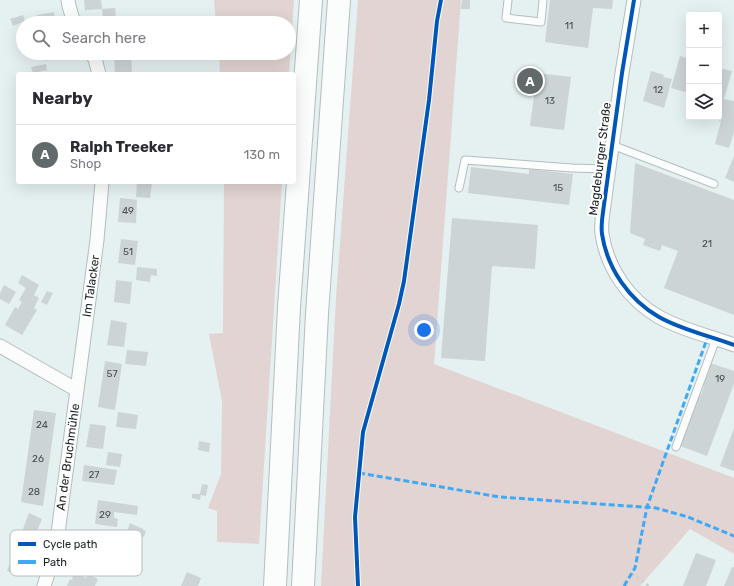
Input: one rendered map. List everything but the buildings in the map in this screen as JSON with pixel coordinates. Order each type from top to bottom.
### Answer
[{"type":"highway","points":[[275,586],[289,307],[311,0]]},
{"type":"highway","points":[[303,586],[317,322],[339,0]]},
{"type":"street","points":[[68,0],[72,16]]},
{"type":"street","name":"Magdeburger Straße","points":[[634,0],[622,73],[603,212],[602,233],[607,254],[616,276],[629,293],[659,317],[734,345]]},
{"type":"street","points":[[95,60],[98,72]]},
{"type":"street","name":"Im Talacker","points":[[77,390],[97,240],[102,184]]},
{"type":"street","name":"An der Bruchmühle","points":[[0,346],[77,390],[58,530]]},
{"type":"street","name":"An der Bruchmühle","points":[[44,586],[47,576]]},
{"type":"lane","points":[[508,0],[506,18],[541,22],[543,0]]},
{"type":"lane","points":[[612,145],[714,184]]},
{"type":"lane","points":[[459,188],[465,160],[608,169]]},
{"type":"lane","points":[[676,447],[716,339]]},
{"type":"path","points":[[632,573],[649,586]]},
{"type":"shaded area","points":[[214,0],[294,0],[293,16],[215,16]]},
{"type":"shaded area","points":[[358,0],[461,0],[434,364],[734,478],[734,554],[690,529],[640,586],[321,586],[336,298]]},
{"type":"shaded area","points":[[219,60],[290,60],[289,72],[220,72]]},
{"type":"shaded area","points":[[224,184],[282,184],[259,544],[217,542],[217,511],[208,508],[221,474],[222,401],[209,334],[223,333]]},
{"type":"marked path","points":[[624,586],[635,568],[647,507],[708,336]]},
{"type":"marked path","points":[[359,473],[500,497],[656,508],[688,517],[734,536]]},
{"type":"cycle path","points":[[358,586],[355,517],[363,432],[399,304],[404,281],[429,100],[437,21],[441,0]]},
{"type":"cycle path","points":[[634,0],[622,73],[602,217],[602,231],[605,247],[614,271],[621,282],[638,302],[648,310],[677,326],[734,345]]},
{"type":"place","name":"Ralph Treeker","points":[[530,81]]}]
